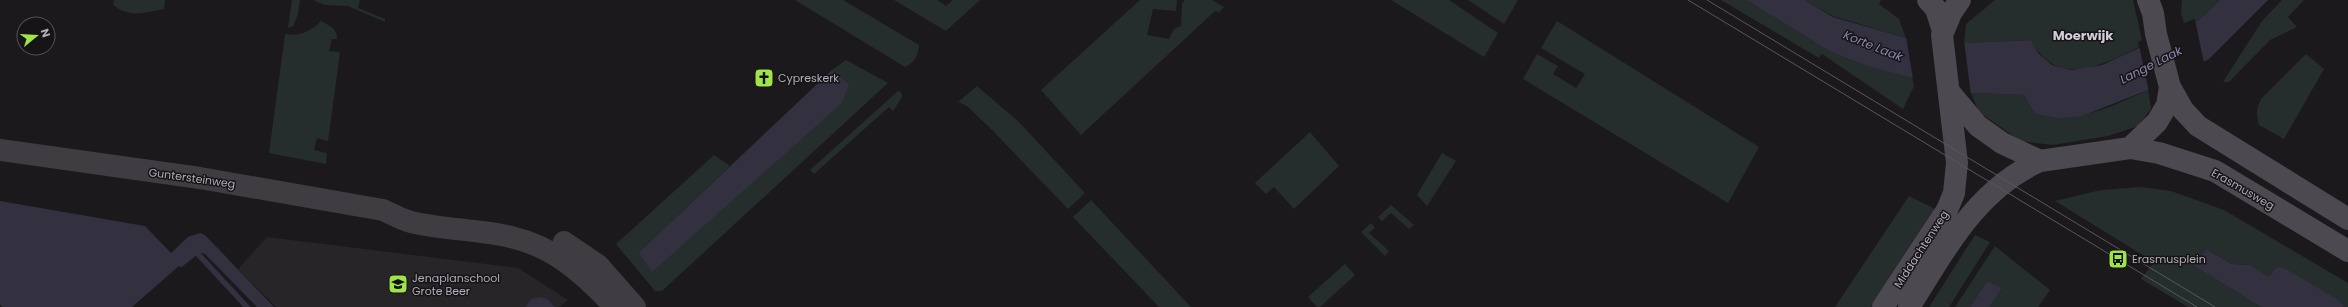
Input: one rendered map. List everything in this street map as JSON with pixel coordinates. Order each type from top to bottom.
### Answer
[{"type":"main road","points":[[1928,0],[1936,9],[1943,33],[1950,94],[1978,126],[2002,143],[2040,161],[2130,148],[2157,122],[2166,105],[2170,87]]},
{"type":"main road","points":[[1943,33],[1951,12],[1960,0]]},
{"type":"main road","points":[[2152,4],[2156,34],[2170,87],[2183,110],[2198,126],[2348,219]]},
{"type":"main road","name":"Middachtenweg","points":[[1883,307],[1947,210],[1954,192],[1957,163],[1950,94]]},
{"type":"main road","name":"Erasmusweg","points":[[2130,148],[2159,153],[2216,171],[2348,251]]},
{"type":"main road","name":"Middachtenweg","points":[[1909,307],[1971,213],[2004,181],[2040,161]]},
{"type":"street","name":"Guntersteinweg","points":[[0,150],[200,178],[383,210],[410,222],[511,237],[536,245],[565,260],[577,269],[615,307]]},
{"type":"street","name":"Guntersteinweg","points":[[383,210],[409,206],[534,228],[572,247],[598,265],[635,307]]},
{"type":"shaded area","points":[[114,0],[165,0],[164,9],[150,12],[132,13],[126,12],[113,5]]},
{"type":"shaded area","points":[[292,0],[300,0],[298,14],[293,26],[288,28]]},
{"type":"shaded area","points":[[313,0],[360,0],[358,8],[385,19],[385,22],[348,6],[325,5]]},
{"type":"shaded area","points":[[795,0],[843,0],[919,45],[917,55],[914,61],[905,67]]},
{"type":"shaded area","points":[[894,0],[937,0],[946,6],[953,0],[980,0],[946,31]]},
{"type":"shaded area","points":[[1140,0],[1177,0],[1176,11],[1153,9],[1147,35],[1169,39],[1174,29],[1181,26],[1182,3],[1185,0],[1212,0],[1224,7],[1219,12],[1215,11],[1081,135],[1041,90]]},
{"type":"shaded area","points":[[1391,0],[1449,0],[1498,33],[1484,57]]},
{"type":"shaded area","points":[[1468,0],[1518,0],[1504,24]]},
{"type":"shaded area","points":[[1721,0],[1746,0],[1831,52],[1867,66],[1912,77],[1914,86],[1903,109],[1822,54],[1819,58]]},
{"type":"shaded area","points":[[1805,0],[1881,0],[1879,4],[1899,19],[1906,38],[1833,16]]},
{"type":"shaded area","points":[[1995,0],[2133,0],[2142,40],[2138,42],[2139,47],[2109,61],[2080,69],[2067,69],[2054,64],[2042,55],[2031,40],[1964,43],[1966,24]]},
{"type":"shaded area","points":[[2182,0],[2220,0],[2199,20],[2195,22],[2194,19],[2184,23],[2181,13]]},
{"type":"shaded area","points":[[2282,0],[2304,0],[2288,17],[2297,27],[2270,40],[2229,82],[2223,82],[2262,21]]},
{"type":"shaded area","points":[[321,21],[332,28],[337,35],[337,39],[332,39],[329,51],[340,52],[328,141],[317,138],[314,150],[327,153],[326,164],[269,153],[285,34],[300,34],[313,28]]},
{"type":"shaded area","points":[[1557,21],[1759,147],[1728,203],[1523,79],[1537,54],[1558,66],[1553,74],[1576,88],[1585,74],[1541,48]]},
{"type":"shaded area","points":[[2306,54],[2324,69],[2284,139],[2259,125],[2257,109],[2261,99]]},
{"type":"shaded area","points":[[846,60],[888,83],[662,291],[655,291],[616,244],[714,155],[730,166],[638,253],[652,271],[849,84],[832,70]]},
{"type":"shaded area","points":[[977,86],[1019,122],[1085,193],[1068,209],[993,131],[967,106],[958,102]]},
{"type":"shaded area","points":[[2148,90],[2151,109],[2138,126],[2108,136],[2053,145],[2021,141],[1979,112],[1971,93],[2024,95],[2035,114],[2067,116],[2080,115],[2106,108]]},
{"type":"shaded area","points":[[898,91],[901,92],[902,97],[893,111],[889,107],[814,174],[810,170]]},
{"type":"shaded area","points":[[1310,132],[1339,166],[1294,209],[1274,187],[1266,194],[1255,183]]},
{"type":"shaded area","points":[[1442,153],[1456,161],[1427,206],[1417,195]]},
{"type":"shaded area","points":[[2140,187],[2171,191],[2224,210],[2348,283],[2348,307],[2344,307],[2340,301],[2276,268],[2269,278],[2250,265],[2232,264],[2206,249],[2194,266],[2261,307],[2188,307],[2141,279],[2154,262],[2055,201],[2101,190]]},
{"type":"shaded area","points":[[1909,196],[1935,209],[1871,307],[1835,307]]},
{"type":"shaded area","points":[[1091,200],[1191,307],[1159,307],[1073,217]]},
{"type":"shaded area","points":[[1391,205],[1414,225],[1409,229],[1391,213],[1382,221],[1378,217]]},
{"type":"shaded area","points":[[1371,223],[1375,228],[1369,233],[1389,251],[1385,256],[1361,232]]},
{"type":"shaded area","points":[[1975,235],[1990,242],[1949,307],[1929,307]]},
{"type":"shaded area","name":"Jenaplanschool Grote Beer","points":[[267,237],[518,268],[568,300],[559,307],[276,307],[238,269]]},
{"type":"shaded area","points":[[1995,246],[2050,290],[2038,307],[1990,307],[2002,288],[1987,281],[1970,307],[1955,307]]},
{"type":"shaded area","points":[[1345,264],[1355,275],[1320,307],[1317,307],[1308,297]]},
{"type":"water","points":[[1746,0],[1805,0],[1833,17],[1906,38],[1964,43],[2031,40],[2039,54],[2052,65],[2071,70],[2102,65],[2199,20],[2220,0],[2268,0],[2209,59],[2148,90],[2082,116],[2058,118],[2035,114],[2024,95],[1971,93],[1867,66],[1831,52]]},
{"type":"water","points":[[832,70],[849,84],[842,103],[652,272],[638,253]]},
{"type":"water","points":[[0,201],[145,226],[171,253],[188,237],[200,233],[205,235],[274,307],[257,307],[205,254],[195,252],[132,307],[2,307],[0,304]]},
{"type":"water","points":[[2206,249],[2232,264],[2250,265],[2269,277],[2276,268],[2282,267],[2340,301],[2344,307],[2261,307],[2194,266]]},
{"type":"water","points":[[1987,281],[2002,288],[1990,307],[1970,307]]},
{"type":"water","points":[[540,297],[547,299],[555,307],[525,307],[531,299]]},
{"type":"pier","points":[[2195,20],[2204,63],[2149,92],[2139,45]]},
{"type":"pier","points":[[1906,36],[1964,41],[1971,95],[1913,79]]},
{"type":"waterway","points":[[181,264],[196,252],[247,307]]},
{"type":"tram line","points":[[1688,0],[2197,307]]},
{"type":"tram line","points":[[1707,0],[2215,307]]},
{"type":"place","name":"Cypreskerk","points":[[764,78]]},
{"type":"place","name":"Erasmusplein","points":[[2118,259]]},
{"type":"place","name":"Jenaplanschool Grote Beer","points":[[398,284]]},
{"type":"district","name":"Moerwijk","points":[[2083,35]]},
{"type":"water label","name":"Korte Laak","points":[[1873,46]]},
{"type":"water label","name":"Lange Laak","points":[[2151,65]]}]
